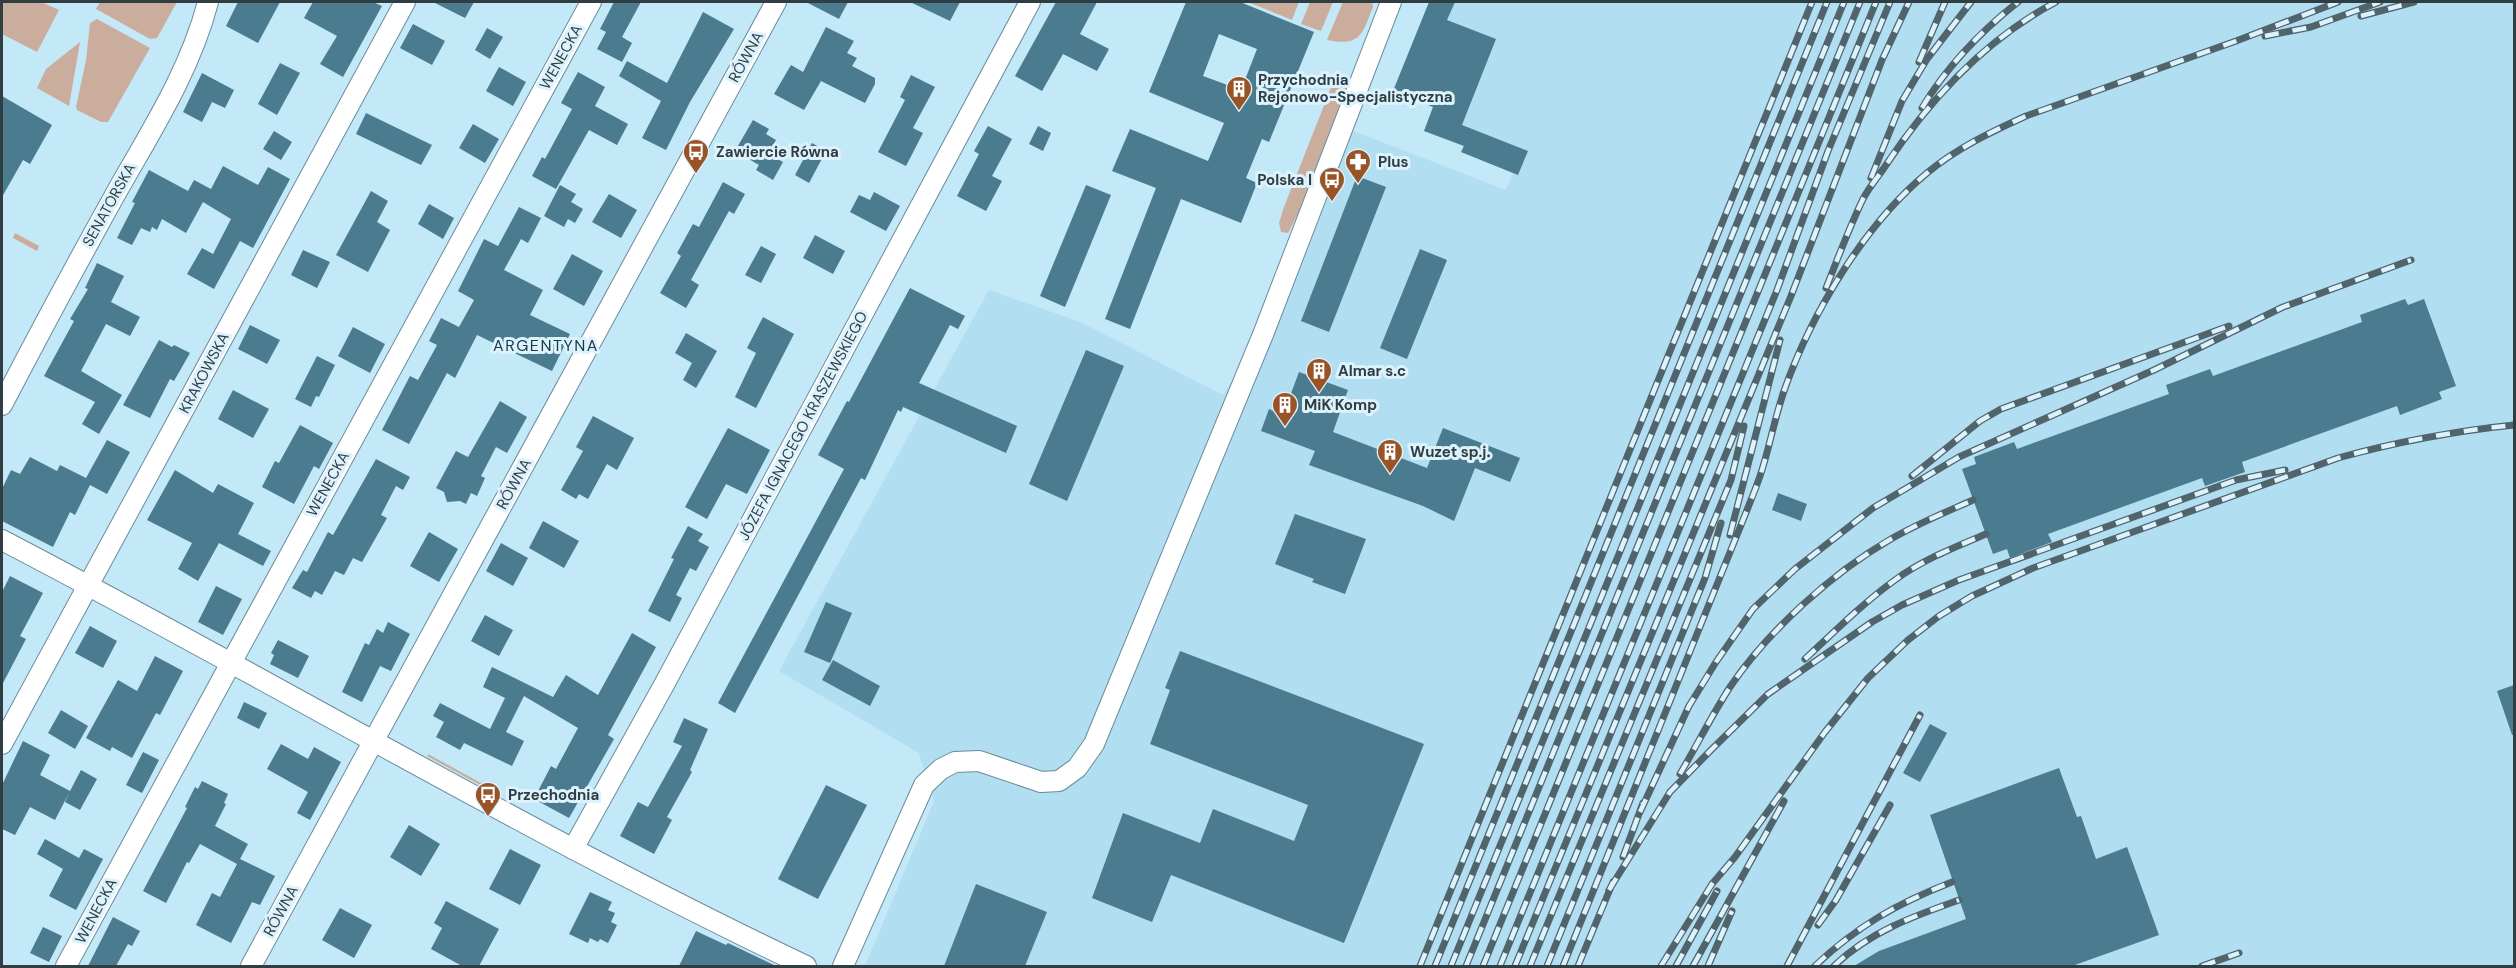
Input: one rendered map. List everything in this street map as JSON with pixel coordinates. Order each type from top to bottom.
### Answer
[{"type":"street","name":"SENATORSKA","points":[[2,405],[80,258],[184,72],[202,27],[208,2]]},
{"type":"street","name":"KRAKOWSKA","points":[[2,744],[405,2]]},
{"type":"street","name":"WENECKA","points":[[66,966],[591,2]]},
{"type":"street","name":"RÓWNA","points":[[251,966],[776,2]]},
{"type":"street","name":"JÓZEFA IGNACEGO KRASZEWSKIEGO","points":[[573,849],[665,683],[1030,2]]},
{"type":"street","points":[[843,966],[924,786],[940,769],[955,762],[979,761],[1041,782],[1059,781],[1077,768],[1094,744],[1264,332],[1391,2]]},
{"type":"street","points":[[2,540],[573,849],[731,931],[806,966]]},
{"type":"shaded area","points":[[2,2],[41,2],[59,10],[37,52],[2,34]]},
{"type":"shaded area","points":[[100,2],[177,2],[157,38],[150,39],[96,9]]},
{"type":"shaded area","points":[[1248,2],[1299,2],[1292,20]]},
{"type":"shaded area","points":[[1310,2],[1333,2],[1321,31],[1301,24]]},
{"type":"shaded area","points":[[1343,2],[1372,2],[1373,7],[1363,31],[1354,40],[1338,42],[1327,40]]},
{"type":"shaded area","points":[[1430,2],[2514,2],[2514,966],[865,966],[934,801],[919,753],[779,671],[989,290],[1080,322],[1223,395],[1264,332],[1343,127],[1506,190],[1513,173],[1461,152],[1463,146],[1424,131],[1440,91],[1421,84],[1414,100],[1393,91]]},
{"type":"shaded area","points":[[97,19],[150,48],[108,122],[101,122],[77,110],[76,107],[86,60],[90,23]]},
{"type":"shaded area","points":[[80,42],[69,106],[37,88],[46,69]]},
{"type":"shaded area","points":[[1336,75],[1348,75],[1352,80],[1350,87],[1298,214],[1288,233],[1281,232],[1279,223],[1284,207]]},
{"type":"shaded area","points":[[15,233],[39,246],[37,251],[13,238]]},
{"type":"shaded area","points":[[428,754],[483,784],[482,786],[427,756]]},
{"type":"building","points":[[238,2],[280,2],[258,43],[226,26]]},
{"type":"building","points":[[313,2],[373,2],[382,6],[343,77],[320,64],[337,36],[304,18]]},
{"type":"building","points":[[433,2],[474,2],[465,18]]},
{"type":"building","points":[[614,2],[641,2],[622,37],[632,43],[622,62],[597,49],[606,32],[600,29]]},
{"type":"building","points":[[806,2],[848,2],[839,19]]},
{"type":"building","points":[[910,2],[960,2],[950,21]]},
{"type":"building","points":[[1056,2],[1097,2],[1080,34],[1109,49],[1097,71],[1063,54],[1042,91],[1015,76]]},
{"type":"building","name":"Przychodnia Rejonowo-Specjalistyczna","points":[[1186,2],[1240,2],[1314,32],[1269,142],[1262,139],[1246,178],[1257,183],[1241,223],[1181,199],[1130,329],[1105,319],[1156,188],[1112,171],[1130,129],[1208,161],[1224,123],[1149,92]],"holes":[[[1219,34],[1257,49],[1241,90],[1203,76]]]},
{"type":"building","points":[[1429,2],[1455,2],[1447,20],[1496,39],[1462,125],[1528,151],[1518,175],[1461,152],[1464,146],[1424,131],[1433,107],[1393,91]]},
{"type":"building","points":[[703,12],[734,29],[690,102],[666,150],[642,138],[661,101],[619,76],[627,61],[667,83]]},
{"type":"building","points":[[413,24],[445,41],[432,65],[400,48]]},
{"type":"building","points":[[826,27],[854,41],[847,53],[857,58],[852,66],[875,78],[875,84],[865,103],[821,81],[804,110],[774,94],[791,65],[803,72]]},
{"type":"building","points":[[487,28],[503,37],[490,59],[475,50]]},
{"type":"building","points":[[280,63],[300,73],[277,115],[258,104]]},
{"type":"building","points":[[499,67],[526,82],[513,106],[486,91]]},
{"type":"building","points":[[578,72],[605,87],[595,106],[628,124],[617,145],[589,130],[556,189],[532,176],[542,157],[545,159],[572,109],[561,103]]},
{"type":"building","points":[[202,73],[234,90],[225,108],[212,102],[202,122],[183,112]]},
{"type":"building","points":[[911,75],[935,87],[913,128],[923,133],[906,166],[878,152],[905,100],[900,97]]},
{"type":"building","points":[[2,96],[52,125],[30,164],[23,160],[2,197]]},
{"type":"building","points":[[366,113],[432,145],[421,165],[356,134]]},
{"type":"building","points":[[753,120],[769,129],[766,134],[776,140],[768,154],[783,162],[773,180],[756,170],[759,165],[735,151]]},
{"type":"building","points":[[473,124],[499,139],[485,163],[459,148]]},
{"type":"building","points":[[988,126],[1012,139],[992,176],[1002,181],[986,211],[957,196],[979,154],[974,151]]},
{"type":"building","points":[[1038,126],[1051,133],[1043,151],[1029,144]]},
{"type":"building","points":[[274,131],[292,142],[281,160],[263,149]]},
{"type":"building","points":[[812,143],[826,151],[809,183],[795,175]]},
{"type":"building","points":[[223,166],[258,185],[268,167],[290,179],[253,248],[240,241],[214,289],[187,274],[202,248],[213,254],[231,219],[203,202],[186,233],[162,219],[157,230],[152,227],[150,232],[141,228],[132,245],[117,238],[149,170],[188,191],[194,180],[211,189]]},
{"type":"building","points":[[1357,176],[1386,187],[1329,332],[1301,321]]},
{"type":"building","points":[[723,182],[745,194],[734,214],[729,211],[691,280],[699,285],[686,308],[660,293],[681,256],[677,253],[693,224],[699,227]]},
{"type":"building","points":[[560,185],[576,194],[571,202],[583,209],[575,223],[568,219],[564,227],[544,216]]},
{"type":"building","points":[[1086,185],[1111,195],[1065,307],[1040,296]]},
{"type":"building","points":[[371,191],[388,201],[377,222],[390,230],[368,272],[336,255]]},
{"type":"building","points":[[874,192],[900,206],[886,231],[850,212],[859,195],[870,200]]},
{"type":"building","points":[[609,194],[637,210],[621,238],[592,222]]},
{"type":"building","points":[[429,204],[454,218],[443,239],[418,224]]},
{"type":"building","points":[[519,207],[541,218],[528,243],[521,239],[504,270],[543,290],[530,315],[570,334],[552,371],[477,335],[455,378],[447,373],[409,444],[382,430],[410,376],[418,380],[437,345],[429,341],[441,318],[459,327],[474,300],[458,291],[484,239],[498,246]]},
{"type":"building","points":[[815,235],[845,251],[833,274],[803,258]]},
{"type":"building","points":[[761,246],[776,254],[761,283],[745,275]]},
{"type":"building","points":[[1420,249],[1447,260],[1407,359],[1380,348]]},
{"type":"building","points":[[303,250],[330,262],[317,288],[291,275]]},
{"type":"building","points":[[572,254],[603,271],[584,306],[553,289]]},
{"type":"building","points":[[97,263],[124,276],[111,302],[140,317],[130,336],[106,324],[81,371],[122,395],[99,434],[82,424],[95,402],[44,376],[74,321],[70,319],[88,289],[85,288]]},
{"type":"building","points":[[910,288],[965,316],[958,329],[950,325],[919,383],[1017,426],[1006,453],[903,407],[901,412],[898,410],[865,480],[861,478],[735,713],[718,703],[844,469],[818,455]]},
{"type":"building","points":[[2405,299],[2408,305],[2424,299],[2456,386],[2439,392],[2442,399],[2400,415],[2397,406],[2242,462],[2245,472],[2205,486],[2202,478],[2048,534],[2052,542],[2010,558],[2007,549],[1993,554],[1962,469],[1976,464],[1974,457],[2014,442],[2017,449],[2169,394],[2166,385],[2210,369],[2213,376],[2362,322],[2360,315]]},
{"type":"building","points":[[763,317],[794,334],[756,408],[735,397],[756,353],[747,348]]},
{"type":"building","points":[[250,325],[280,340],[267,364],[238,349]]},
{"type":"building","points":[[353,327],[385,344],[370,373],[338,356]]},
{"type":"building","points":[[686,333],[717,351],[696,388],[683,380],[692,363],[675,353]]},
{"type":"building","points":[[159,340],[190,353],[174,381],[170,379],[150,418],[123,405]]},
{"type":"building","points":[[1086,350],[1124,366],[1067,501],[1029,484]]},
{"type":"building","points":[[317,356],[335,365],[319,397],[316,396],[311,407],[295,399]]},
{"type":"building","points":[[1299,372],[1348,390],[1333,432],[1427,468],[1443,428],[1520,458],[1510,482],[1475,468],[1454,521],[1423,506],[1309,465],[1315,451],[1261,431],[1269,409],[1283,415]]},
{"type":"building","points":[[233,390],[269,409],[253,438],[218,419]]},
{"type":"building","points":[[500,401],[527,417],[507,453],[496,447],[481,476],[485,478],[477,496],[471,493],[466,504],[460,501],[447,502],[444,492],[436,488],[456,451],[468,457]]},
{"type":"building","points":[[593,416],[634,438],[617,470],[607,464],[588,499],[579,494],[576,499],[561,490],[583,451],[576,447]]},
{"type":"building","points":[[300,425],[333,443],[319,469],[314,466],[294,504],[262,487],[275,461],[279,463]]},
{"type":"building","points":[[728,428],[770,450],[747,494],[726,484],[707,519],[685,507]]},
{"type":"building","points":[[107,440],[130,452],[107,494],[90,485],[75,515],[70,512],[53,547],[2,521],[2,489],[11,470],[20,474],[30,457],[57,471],[60,465],[86,478]]},
{"type":"building","points":[[376,459],[410,477],[403,490],[396,486],[381,515],[387,518],[362,562],[353,558],[344,575],[335,571],[322,595],[315,591],[311,598],[292,588],[303,570],[307,572],[328,532],[333,535]]},
{"type":"building","points":[[175,470],[213,493],[218,484],[254,503],[238,534],[271,551],[263,566],[219,543],[198,581],[178,569],[192,543],[147,520]]},
{"type":"building","points":[[1778,493],[1807,504],[1801,521],[1772,510]]},
{"type":"building","points":[[1295,514],[1366,539],[1345,594],[1312,582],[1314,579],[1275,564]]},
{"type":"building","points":[[543,521],[579,541],[564,568],[529,548]]},
{"type":"building","points":[[688,526],[703,534],[698,541],[709,547],[696,571],[690,568],[676,595],[682,598],[670,622],[648,611]]},
{"type":"building","points":[[429,532],[458,549],[439,582],[410,566]]},
{"type":"building","points":[[501,543],[528,558],[513,586],[486,571]]},
{"type":"building","points":[[10,576],[43,593],[20,636],[26,639],[2,685],[2,592]]},
{"type":"building","points":[[216,586],[242,599],[223,635],[198,622]]},
{"type":"building","points":[[826,602],[852,613],[830,663],[804,652]]},
{"type":"building","points":[[485,615],[513,630],[499,656],[471,641]]},
{"type":"building","points":[[388,622],[410,634],[391,671],[380,666],[362,702],[342,692],[365,643],[369,645],[377,629],[383,633]]},
{"type":"building","points":[[90,626],[117,641],[103,668],[75,653]]},
{"type":"building","points":[[632,633],[656,647],[608,735],[614,739],[569,818],[534,799],[551,766],[556,769],[578,728],[524,696],[506,732],[524,741],[512,766],[464,743],[460,750],[436,737],[444,722],[433,716],[440,703],[490,729],[505,698],[483,687],[492,667],[553,697],[566,675],[598,695]]},
{"type":"building","points":[[278,640],[309,656],[298,678],[270,664],[274,655],[271,653]]},
{"type":"building","points":[[1180,651],[1424,744],[1344,943],[1171,875],[1152,922],[1092,898],[1123,813],[1200,843],[1213,809],[1294,841],[1308,805],[1150,744],[1170,690],[1165,688]]},
{"type":"building","points":[[155,656],[183,671],[160,715],[156,713],[132,758],[112,747],[110,751],[86,738],[118,680],[137,691]]},
{"type":"building","points":[[833,660],[880,686],[870,706],[822,680]]},
{"type":"building","points":[[2514,685],[2514,735],[2512,735],[2497,691]]},
{"type":"building","points":[[244,702],[267,713],[259,729],[237,718]]},
{"type":"building","points":[[61,710],[88,726],[75,749],[48,733]]},
{"type":"building","points":[[684,718],[708,729],[690,770],[692,772],[667,817],[672,820],[654,854],[620,836],[638,802],[648,807],[682,746],[673,742]]},
{"type":"building","points":[[1930,724],[1947,733],[1920,782],[1903,773]]},
{"type":"building","points":[[23,741],[50,755],[40,775],[70,791],[81,770],[97,779],[80,810],[65,802],[69,793],[55,820],[30,807],[15,835],[2,829],[2,785]]},
{"type":"building","points":[[281,744],[308,759],[314,747],[341,762],[310,820],[297,813],[308,792],[267,769]]},
{"type":"building","points":[[143,752],[159,760],[142,793],[126,785]]},
{"type":"building","points":[[2059,768],[2077,817],[2081,816],[2096,859],[2127,847],[2159,935],[2072,966],[1854,966],[1879,951],[1966,919],[1930,815]]},
{"type":"building","points":[[202,781],[228,794],[224,803],[226,804],[215,826],[248,844],[240,859],[275,876],[260,905],[252,902],[231,943],[196,925],[212,893],[220,897],[237,864],[200,844],[189,863],[187,862],[166,903],[143,891],[187,808],[185,807],[195,787],[198,789]]},
{"type":"building","points":[[826,785],[867,805],[818,899],[778,879]]},
{"type":"building","points":[[409,825],[440,844],[421,876],[390,857]]},
{"type":"building","points":[[45,839],[79,858],[84,849],[103,859],[76,910],[49,896],[63,869],[37,854]]},
{"type":"building","points":[[510,849],[541,865],[520,905],[489,889]]},
{"type":"building","points":[[976,884],[1047,912],[1025,966],[944,966]]},
{"type":"building","points":[[590,892],[612,902],[608,910],[615,913],[611,922],[617,925],[608,943],[590,938],[588,943],[569,934]]},
{"type":"building","points":[[446,901],[499,929],[479,966],[462,966],[431,949],[442,928],[434,923]]},
{"type":"building","points":[[340,908],[372,925],[354,958],[322,940]]},
{"type":"building","points":[[113,917],[140,931],[132,946],[128,944],[116,966],[88,966]]},
{"type":"building","points":[[43,927],[62,936],[49,962],[30,953]]},
{"type":"building","points":[[696,931],[726,945],[728,943],[776,966],[679,966]]},
{"type":"railway","points":[[1420,966],[1812,2]]},
{"type":"railway","points":[[1435,966],[1827,2]]},
{"type":"railway","points":[[1451,966],[1844,2]]},
{"type":"railway","points":[[1466,966],[1860,2]]},
{"type":"railway","points":[[1483,966],[1876,2]]},
{"type":"railway","points":[[1500,966],[1777,290],[1828,151],[1890,2]]},
{"type":"railway","points":[[1515,966],[1791,296],[1882,60],[1909,2]]},
{"type":"railway","points":[[1919,62],[1945,2]]},
{"type":"railway","points":[[1871,178],[1902,101],[1927,59],[1971,2]]},
{"type":"railway","points":[[1922,108],[1942,78],[1965,50],[2018,2]]},
{"type":"railway","points":[[1826,288],[1865,195],[1921,117],[1983,52],[2030,17],[2056,2]]},
{"type":"railway","points":[[1563,966],[1755,491],[1781,401],[1795,362],[1824,302],[1861,245],[1882,218],[1904,194],[1938,164],[2000,128],[2026,116],[2338,2]]},
{"type":"railway","points":[[2265,36],[2311,27],[2380,2]]},
{"type":"railway","points":[[2361,16],[2414,2]]},
{"type":"railway","points":[[1640,812],[1689,706],[1753,609],[1795,569],[1873,508],[1959,457],[2154,370],[2283,307],[2411,260]]},
{"type":"railway","points":[[1912,476],[1980,421],[2001,409],[2229,326]]},
{"type":"railway","points":[[1730,535],[1780,340]]},
{"type":"railway","points":[[1661,966],[1712,884],[1735,857],[1825,732],[1868,678],[1908,640],[1939,616],[1972,596],[2033,568],[2338,458],[2426,438],[2514,425]]},
{"type":"railway","points":[[1530,966],[1731,480],[1744,426]]},
{"type":"railway","points":[[1609,890],[1670,792],[1711,750],[1768,694],[1872,622],[1902,605],[1959,580],[2236,480],[2285,470]]},
{"type":"railway","points":[[1680,774],[1717,708],[1745,666],[1803,605],[1846,569],[1891,539],[1973,500]]},
{"type":"railway","points":[[1547,966],[1705,578],[1721,523]]},
{"type":"railway","points":[[1805,659],[1860,608],[1905,573],[1939,554],[1986,534]]},
{"type":"railway","points":[[1787,966],[1920,715]]},
{"type":"railway","points":[[1693,966],[1784,801]]},
{"type":"railway","points":[[1623,857],[1643,803]]},
{"type":"railway","points":[[1818,925],[1836,900],[1890,805]]},
{"type":"railway","points":[[1578,966],[1613,882]]},
{"type":"railway","points":[[1815,966],[1847,939],[1879,917],[1914,898],[1952,882]]},
{"type":"railway","points":[[1676,966],[1717,891]]},
{"type":"railway","points":[[1834,966],[1877,934],[1959,900]]},
{"type":"railway","points":[[1708,966],[1732,911]]},
{"type":"railway","points":[[2202,966],[2239,953]]},
{"type":"place","name":"Przychodnia Rejonowo-Specjalistyczna","points":[[1239,112]]},
{"type":"place","name":"Zawiercie Równa","points":[[696,175]]},
{"type":"place","name":"Plus","points":[[1358,185]]},
{"type":"place","name":"Polska I","points":[[1332,203]]},
{"type":"place","name":"Almar s.c","points":[[1319,394]]},
{"type":"place","name":"MiK Komp","points":[[1285,428]]},
{"type":"place","name":"Wuzet sp.j.","points":[[1390,475]]},
{"type":"place","name":"Przechodnia","points":[[488,818]]},
{"type":"district","name":"ARGENTYNA","points":[[546,345]]}]
